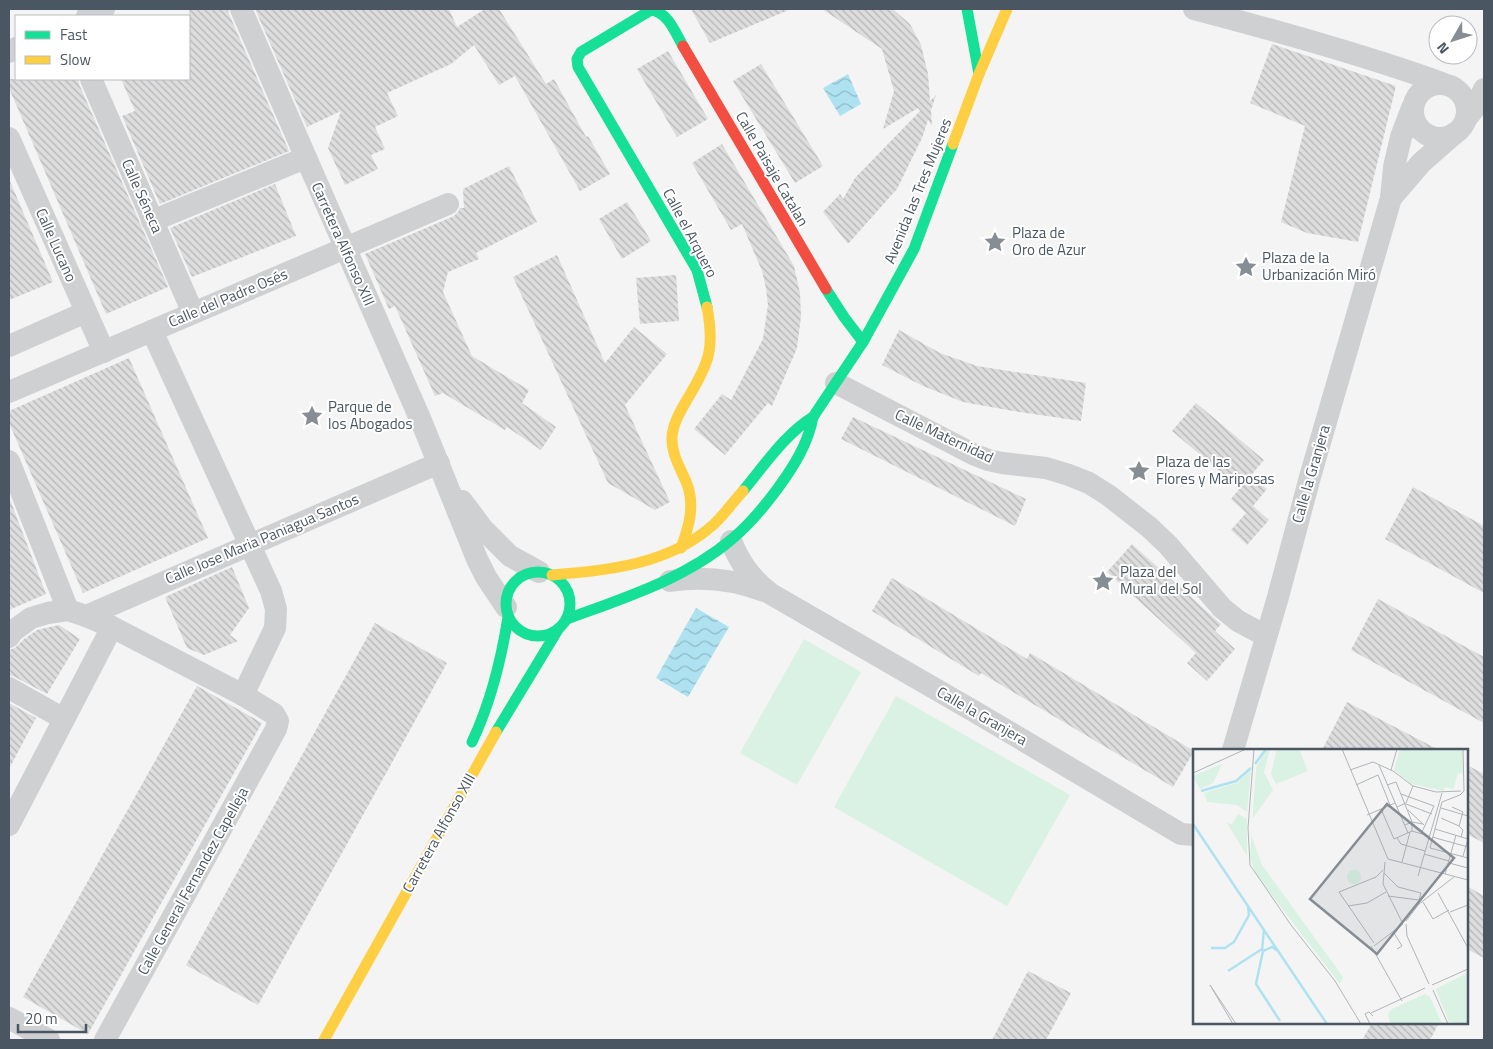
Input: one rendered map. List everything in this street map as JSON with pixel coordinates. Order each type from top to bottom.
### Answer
[{"type":"street","points":[[90,15],[104,9]]},
{"type":"street","name":"Carretera Alfonso XIII","points":[[241,9],[442,471],[477,559],[507,612],[504,644],[493,690],[479,728],[465,754]]},
{"type":"street","name":"Avenida las Tres Mujeres","points":[[546,573],[616,568],[651,560],[681,548],[714,524],[792,433],[813,416],[864,342],[914,249],[979,74],[1007,9]]},
{"type":"street","points":[[1194,9],[1282,32],[1400,68],[1449,86],[1464,97],[1466,102],[1467,108],[1461,126],[1448,137],[1439,138],[1422,132],[1416,125],[1413,117],[1412,89],[1400,68]]},
{"type":"street","name":"Calle Paisaje Catalan","points":[[577,59],[581,52],[651,10],[657,10],[668,19],[816,273],[844,317],[864,342]]},
{"type":"street","points":[[971,10],[979,74]]},
{"type":"street","name":"Calle el Arquero","points":[[577,59],[578,67],[696,270],[704,289],[708,312],[710,353],[704,372],[675,423],[672,438],[674,452],[691,502],[691,518],[688,533],[681,548]]},
{"type":"street","points":[[1413,104],[1425,87],[1433,84],[1449,86],[1467,85],[1484,75]]},
{"type":"street","name":"Calle Séneca","points":[[91,80],[193,313]]},
{"type":"street","name":"Calle la Granjera","points":[[1391,198],[1421,163],[1461,126],[1477,105],[1484,89]]},
{"type":"street","name":"Calle la Granjera","points":[[1233,749],[1391,198],[1394,167],[1401,137],[1413,104]]},
{"type":"street","name":"Calle Lucano","points":[[9,138],[104,352]]},
{"type":"street","points":[[152,220],[306,158]]},
{"type":"street","name":"Calle del Padre Osés","points":[[9,392],[448,204]]},
{"type":"street","points":[[9,346],[86,312]]},
{"type":"street","points":[[9,460],[16,498],[77,613],[112,627],[243,695],[276,628],[276,610],[271,591],[152,331]]},
{"type":"street","name":"Calle Maternidad","points":[[836,383],[988,460],[1046,468],[1089,483],[1108,495],[1168,545],[1222,608],[1238,620],[1266,636]]},
{"type":"street","name":"Avenida las Tres Mujeres","points":[[567,619],[664,582],[702,561],[731,541],[772,496],[789,474],[807,442],[813,416]]},
{"type":"street","name":"Carretera Alfonso XIII","points":[[442,471],[483,529],[495,542],[510,556],[546,573]]},
{"type":"street","name":"Calle Jose Maria Paniagua Santos","points":[[9,637],[13,631],[32,618],[48,613],[77,613],[151,587],[249,545],[442,471]]},
{"type":"street","name":"Calle la Granjera","points":[[731,541],[746,571],[757,584],[771,594],[978,713],[1181,834],[1193,835]]},
{"type":"street","points":[[528,573],[546,573],[562,583],[569,594],[570,607],[567,619],[559,628],[548,634],[535,636],[523,632],[513,625],[507,612],[506,596],[511,586],[519,578],[528,573]]},
{"type":"street","name":"Calle la Granjera","points":[[664,582],[708,578],[750,586],[771,594]]},
{"type":"street","points":[[9,825],[112,627]]},
{"type":"street","name":"Carretera Alfonso XIII","points":[[324,1040],[505,715],[559,628]]},
{"type":"street","points":[[9,688],[64,719]]},
{"type":"street","name":"Calle General Fernandez Capelleja","points":[[105,1040],[276,729],[278,722],[274,714],[243,695]]},
{"type":"street","points":[[9,1018],[49,1040]]},
{"type":"green space","points":[[804,639],[861,672],[797,785],[740,753]]},
{"type":"green space","points":[[896,696],[1070,795],[1007,906],[834,807]]},
{"type":"water","points":[[848,74],[861,104],[840,116],[823,88]]},
{"type":"water","points":[[696,608],[729,627],[688,697],[656,678]]},
{"type":"building","points":[[189,9],[228,9],[289,151],[160,204],[122,116],[135,111],[121,80],[190,80]]},
{"type":"building","points":[[255,9],[449,9],[457,27],[485,9],[499,9],[546,84],[554,79],[586,137],[588,136],[610,174],[580,191],[515,76],[499,85],[474,45],[451,64],[387,93],[398,116],[375,127],[385,149],[371,155],[378,169],[345,185],[328,148],[341,111],[307,127]]},
{"type":"building","points":[[691,9],[791,9],[710,43]]},
{"type":"building","points":[[822,9],[892,9],[896,12],[910,24],[921,45],[928,74],[930,101],[936,95],[931,110],[932,126],[928,120],[922,138],[897,189],[848,244],[823,212],[840,194],[843,199],[855,178],[920,111],[918,108],[883,129],[894,91],[882,49]]},
{"type":"building","points":[[1272,44],[1396,86],[1358,242],[1307,233],[1281,222],[1305,126],[1250,103]]},
{"type":"building","points":[[668,51],[708,119],[677,137],[637,69]]},
{"type":"building","points":[[761,64],[823,166],[795,183],[733,81]]},
{"type":"building","points":[[9,79],[78,80],[168,287],[106,314],[9,88]]},
{"type":"building","points":[[722,144],[794,266],[800,293],[801,316],[797,348],[772,406],[768,403],[725,455],[694,429],[722,394],[731,400],[763,339],[768,305],[762,271],[742,224],[731,230],[692,163]]},
{"type":"building","points":[[509,166],[537,222],[476,253],[479,259],[448,272],[443,292],[472,356],[529,390],[522,403],[556,427],[541,450],[507,427],[505,430],[443,393],[435,396],[395,306],[389,309],[365,254],[454,216],[460,208],[464,208],[463,189]]},
{"type":"building","points":[[9,179],[53,282],[9,300]]},
{"type":"building","points":[[275,184],[296,236],[192,277],[170,228]]},
{"type":"building","points":[[627,202],[651,241],[622,259],[599,219]]},
{"type":"building","points":[[557,255],[605,363],[634,327],[667,354],[625,405],[670,502],[655,510],[608,483],[513,277]]},
{"type":"building","points":[[676,275],[679,321],[640,324],[636,278]]},
{"type":"building","points":[[899,330],[940,353],[977,366],[1086,383],[1081,421],[963,402],[923,386],[882,365]]},
{"type":"building","points":[[129,358],[208,538],[83,593],[9,423],[9,411]]},
{"type":"building","points":[[1196,403],[1264,460],[1247,480],[1251,476],[1267,489],[1253,506],[1269,520],[1247,545],[1231,530],[1246,513],[1231,499],[1240,488],[1172,431]]},
{"type":"building","points":[[853,417],[1026,499],[1015,526],[841,439]]},
{"type":"building","points":[[1413,487],[1484,526],[1484,593],[1385,539]]},
{"type":"building","points":[[9,497],[46,594],[9,610]]},
{"type":"building","points":[[1132,544],[1221,624],[1215,631],[1235,649],[1207,681],[1187,663],[1196,653],[1107,572]]},
{"type":"building","points":[[232,567],[249,608],[230,635],[238,641],[204,655],[187,648],[165,597]]},
{"type":"building","points":[[892,578],[1027,659],[1030,653],[1193,750],[1193,753],[1173,787],[981,673],[979,676],[872,611]]},
{"type":"building","points":[[1378,599],[1484,657],[1484,723],[1351,650]]},
{"type":"building","points":[[375,623],[447,663],[258,1005],[186,965]]},
{"type":"building","points":[[59,625],[80,639],[47,694],[9,675],[9,650],[15,648],[37,630]]},
{"type":"building","points":[[197,686],[262,723],[88,1034],[23,997]]},
{"type":"building","points":[[1347,702],[1437,749],[1323,749]]},
{"type":"building","points":[[9,703],[36,718],[9,769]]},
{"type":"building","points":[[1468,766],[1484,774],[1484,843],[1468,835]]},
{"type":"building","points":[[1468,887],[1484,896],[1484,958],[1468,950]]},
{"type":"building","points":[[1028,971],[1071,993],[1046,1040],[992,1040]]},
{"type":"building","points":[[1371,1024],[1438,1024],[1430,1040],[1362,1040]]},
{"type":"traffic: fast","points":[[967,9],[979,74]]},
{"type":"traffic: fast","points":[[683,46],[674,29],[662,14],[651,10],[581,52],[577,59],[578,67],[697,270],[707,307]]},
{"type":"traffic: fast","points":[[743,491],[784,441],[813,417],[863,342],[914,249],[953,144]]},
{"type":"traffic: fast","points":[[826,289],[863,342]]},
{"type":"traffic: fast","points":[[567,619],[632,595],[674,576],[714,553],[732,539],[762,509],[790,471],[804,446],[813,417]]},
{"type":"traffic: fast","points":[[538,572],[550,574],[561,581],[568,592],[570,604],[568,616],[561,627],[550,634],[538,636],[526,634],[515,627],[508,616],[506,604],[508,592],[515,581],[526,574],[538,572]]},
{"type":"traffic: fast","points":[[472,742],[485,712],[494,681],[508,617]]},
{"type":"traffic: fast","points":[[496,732],[559,628]]},
{"type":"traffic: slow","points":[[953,144],[979,74],[1007,9]]},
{"type":"traffic: slow","points":[[681,548],[689,524],[691,500],[687,484],[675,455],[672,437],[678,417],[701,375],[708,355],[710,334],[707,307]]},
{"type":"traffic: slow","points":[[552,575],[616,568],[657,557],[677,549],[713,525],[743,491]]},
{"type":"traffic: slow","points":[[324,1040],[496,732]]},
{"type":"traffic: jam","points":[[683,46],[826,289]]},
{"type":"place","name":"Plaza de Oro de Azur","points":[[995,242]]},
{"type":"place","name":"Plaza de la Urbanización Miró","points":[[1246,267]]},
{"type":"place","name":"Parque de los Abogados","points":[[312,416]]},
{"type":"place","name":"Plaza de las Flores y Mariposas","points":[[1139,471]]},
{"type":"place","name":"Plaza del Mural del Sol","points":[[1103,581]]}]
